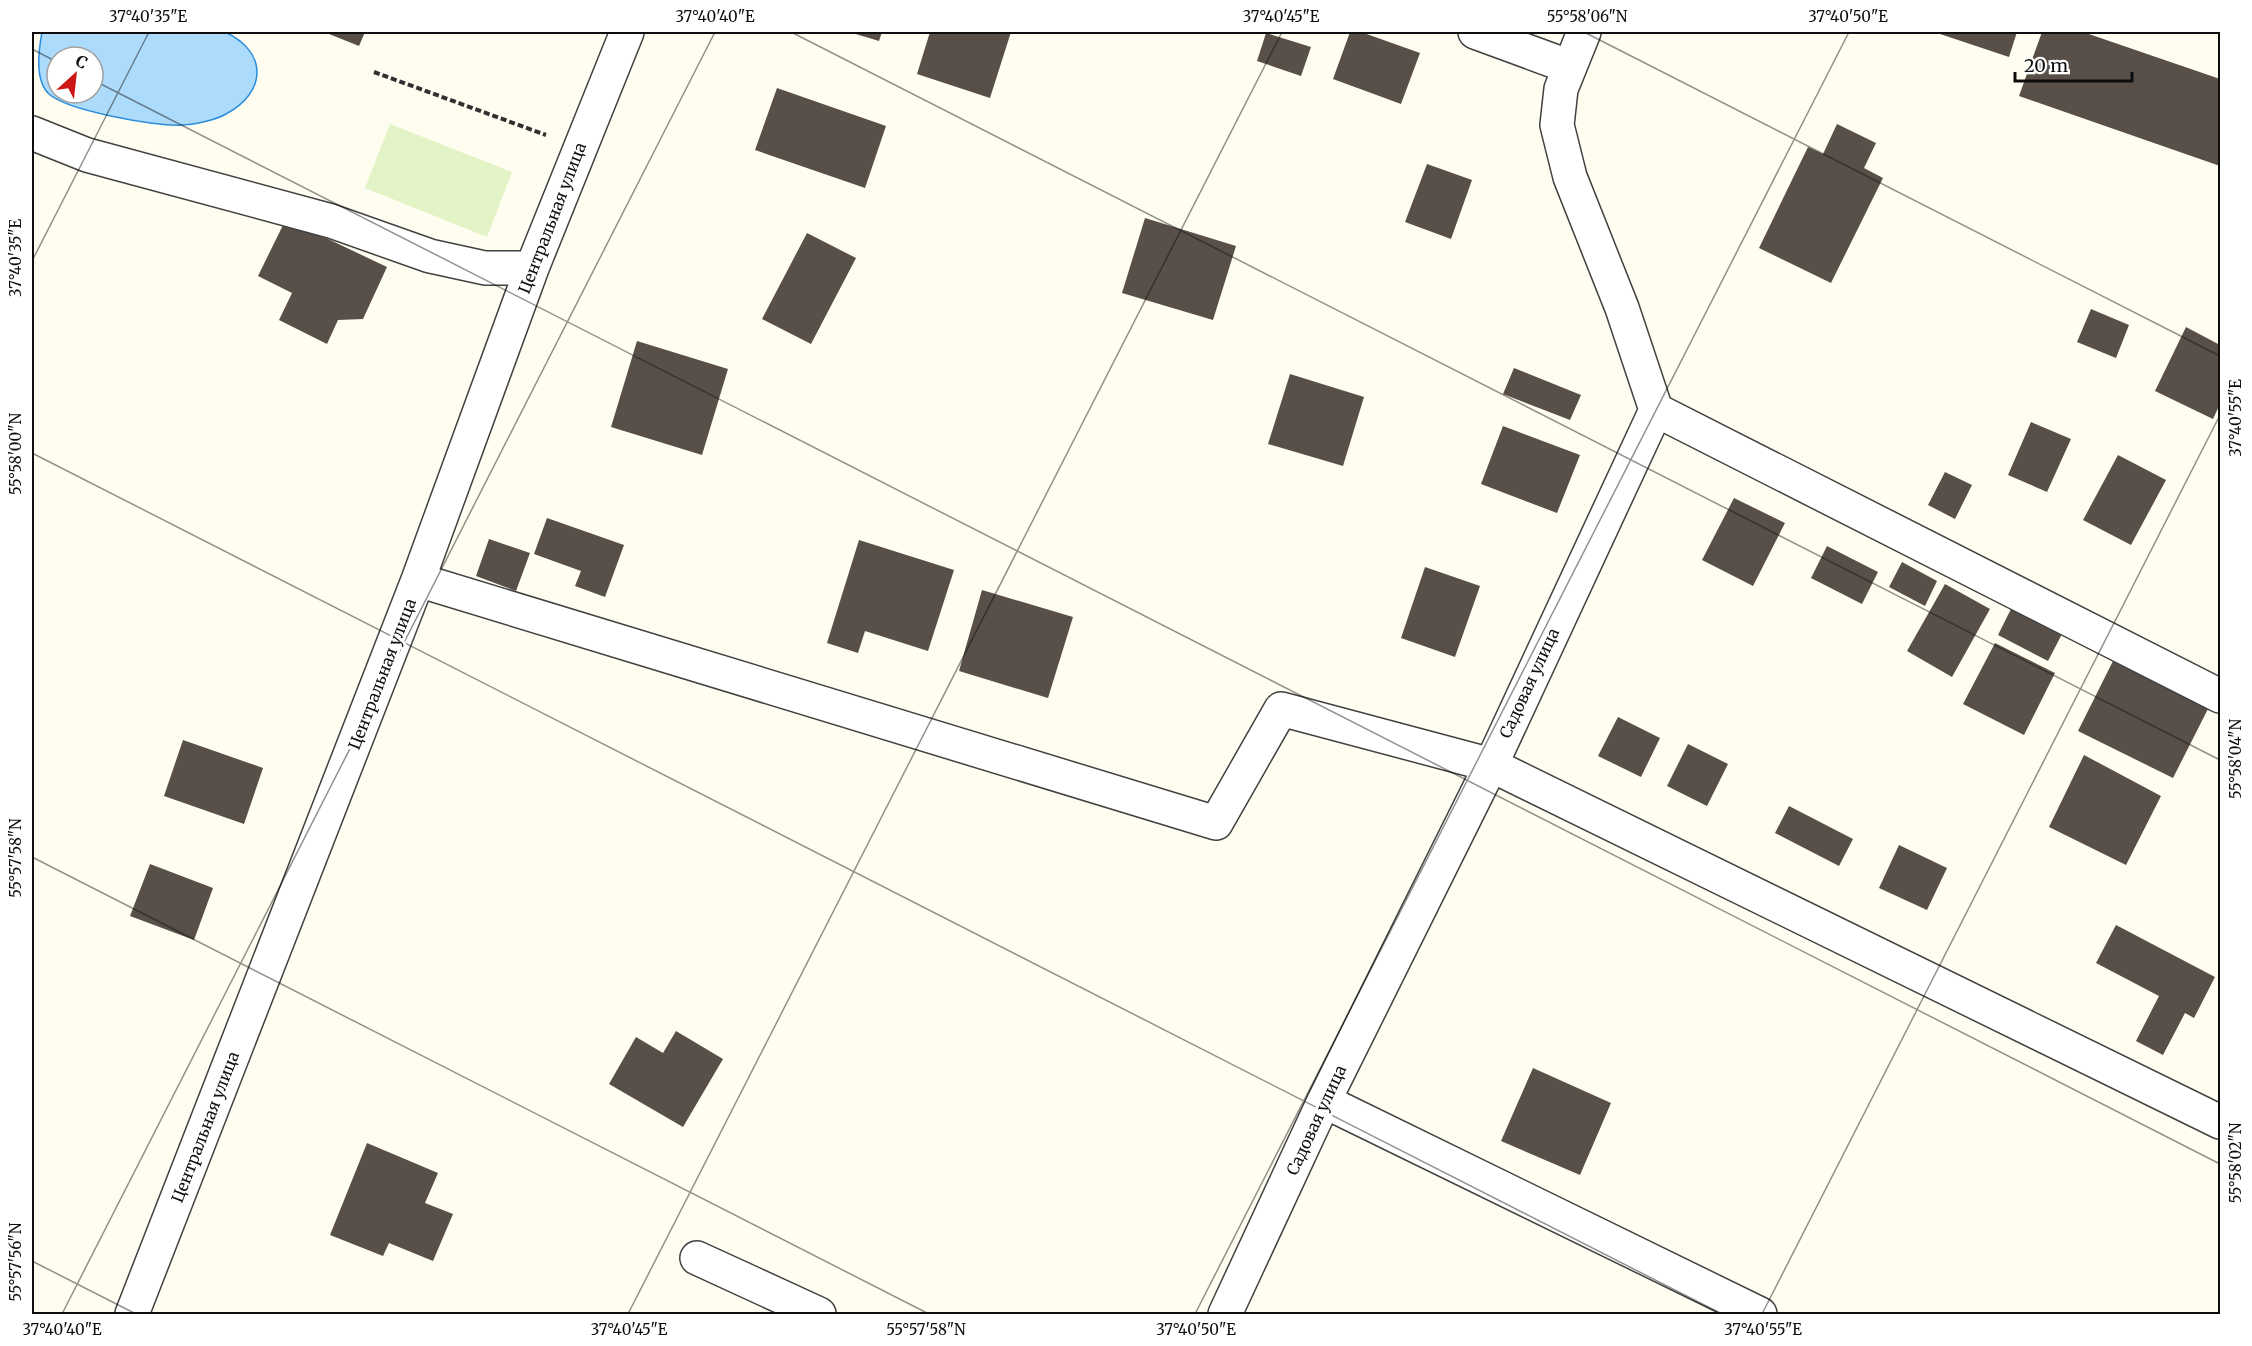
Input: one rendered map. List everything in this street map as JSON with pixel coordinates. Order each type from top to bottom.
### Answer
[{"type":"street","name":"Центральная улица","points":[[132,1314],[418,580],[532,267],[627,32]]},
{"type":"street","points":[[1475,32],[1570,67]]},
{"type":"street","points":[[1584,32],[1561,89],[1557,125],[1570,177],[1622,308],[1656,410],[2220,696]]},
{"type":"street","points":[[32,133],[87,155],[331,221],[430,256],[485,268],[532,267]]},
{"type":"street","name":"Садовая улица","points":[[1225,1314],[1324,1101],[1491,765],[1656,410]]},
{"type":"street","points":[[418,580],[1216,823],[1281,709],[1491,765],[2220,1122]]},
{"type":"street","points":[[1324,1101],[1760,1314]]},
{"type":"street","points":[[696,1258],[819,1314]]},
{"type":"path","points":[[374,72],[579,147]]},
{"type":"green space","points":[[390,124],[512,172],[487,237],[365,188]]},
{"type":"water","points":[[42,32],[225,32],[239,40],[249,50],[255,61],[257,72],[255,84],[249,95],[222,116],[204,122],[169,125],[112,116],[71,105],[105,105],[105,45],[45,45],[45,89],[39,73]]},
{"type":"building","points":[[324,32],[365,32],[359,46]]},
{"type":"building","points":[[849,32],[882,32],[879,41]]},
{"type":"building","points":[[930,32],[1011,32],[990,98],[917,74]]},
{"type":"building","points":[[1350,32],[1361,32],[1420,53],[1401,104],[1333,79]]},
{"type":"building","points":[[1934,32],[2017,32],[2009,57]]},
{"type":"building","points":[[2042,32],[2083,32],[2220,79],[2220,166],[2019,96]]},
{"type":"building","points":[[1266,33],[1311,47],[1301,76],[1257,61]]},
{"type":"building","points":[[777,88],[886,126],[865,188],[755,150]]},
{"type":"building","points":[[1837,124],[1876,143],[1864,168],[1883,178],[1831,283],[1759,248],[1808,147],[1823,154]]},
{"type":"building","points":[[1427,164],[1472,180],[1451,239],[1405,222]]},
{"type":"building","points":[[1145,218],[1236,246],[1213,320],[1122,293]]},
{"type":"building","points":[[286,219],[387,267],[363,319],[338,320],[327,344],[279,320],[292,293],[258,276]]},
{"type":"building","points":[[807,233],[856,258],[811,344],[762,319]]},
{"type":"building","points":[[2091,309],[2129,325],[2116,358],[2077,342]]},
{"type":"building","points":[[2186,327],[2220,345],[2220,404],[2213,419],[2155,391]]},
{"type":"building","points":[[637,341],[728,369],[702,455],[611,427]]},
{"type":"building","points":[[1514,368],[1581,395],[1570,420],[1503,394]]},
{"type":"building","points":[[1290,374],[1364,397],[1343,466],[1268,444]]},
{"type":"building","points":[[2031,422],[2071,439],[2047,492],[2008,475]]},
{"type":"building","points":[[1503,426],[1580,455],[1557,513],[1481,484]]},
{"type":"building","points":[[2118,455],[2166,480],[2131,545],[2083,520]]},
{"type":"building","points":[[1945,472],[1972,485],[1955,519],[1928,505]]},
{"type":"building","points":[[1734,498],[1785,523],[1753,586],[1702,560]]},
{"type":"building","points":[[547,518],[624,545],[605,597],[575,586],[581,571],[534,554]]},
{"type":"building","points":[[489,539],[530,553],[516,591],[476,576]]},
{"type":"building","points":[[859,540],[954,570],[928,651],[865,631],[858,653],[827,643]]},
{"type":"building","points":[[1827,546],[1878,572],[1862,604],[1811,578]]},
{"type":"building","points":[[1902,562],[1937,581],[1925,606],[1889,587]]},
{"type":"building","points":[[1425,567],[1480,586],[1455,657],[1401,638]]},
{"type":"building","points":[[1945,584],[1990,609],[1952,677],[1907,651]]},
{"type":"building","points":[[982,590],[1073,617],[1048,698],[959,671]]},
{"type":"building","points":[[2012,607],[2062,634],[2048,661],[1998,635]]},
{"type":"building","points":[[1995,643],[2055,673],[2024,735],[1963,704]]},
{"type":"building","points":[[2116,655],[2211,703],[2173,778],[2078,731]]},
{"type":"building","points":[[1618,717],[1660,738],[1641,777],[1598,756]]},
{"type":"building","points":[[183,740],[263,768],[244,824],[164,796]]},
{"type":"building","points":[[1688,744],[1728,764],[1707,806],[1667,786]]},
{"type":"building","points":[[2084,755],[2161,796],[2126,865],[2049,827]]},
{"type":"building","points":[[1789,806],[1853,839],[1839,866],[1775,833]]},
{"type":"building","points":[[1899,845],[1947,868],[1927,910],[1879,888]]},
{"type":"building","points":[[150,864],[213,888],[194,940],[130,916]]},
{"type":"building","points":[[2116,925],[2215,977],[2194,1018],[2185,1013],[2163,1055],[2136,1041],[2159,996],[2096,963]]},
{"type":"building","points":[[676,1031],[723,1059],[683,1127],[609,1084],[636,1037],[663,1053]]},
{"type":"building","points":[[1533,1068],[1611,1103],[1580,1175],[1501,1141]]},
{"type":"building","points":[[367,1143],[438,1173],[425,1203],[453,1214],[433,1261],[389,1243],[383,1256],[330,1235]]}]
